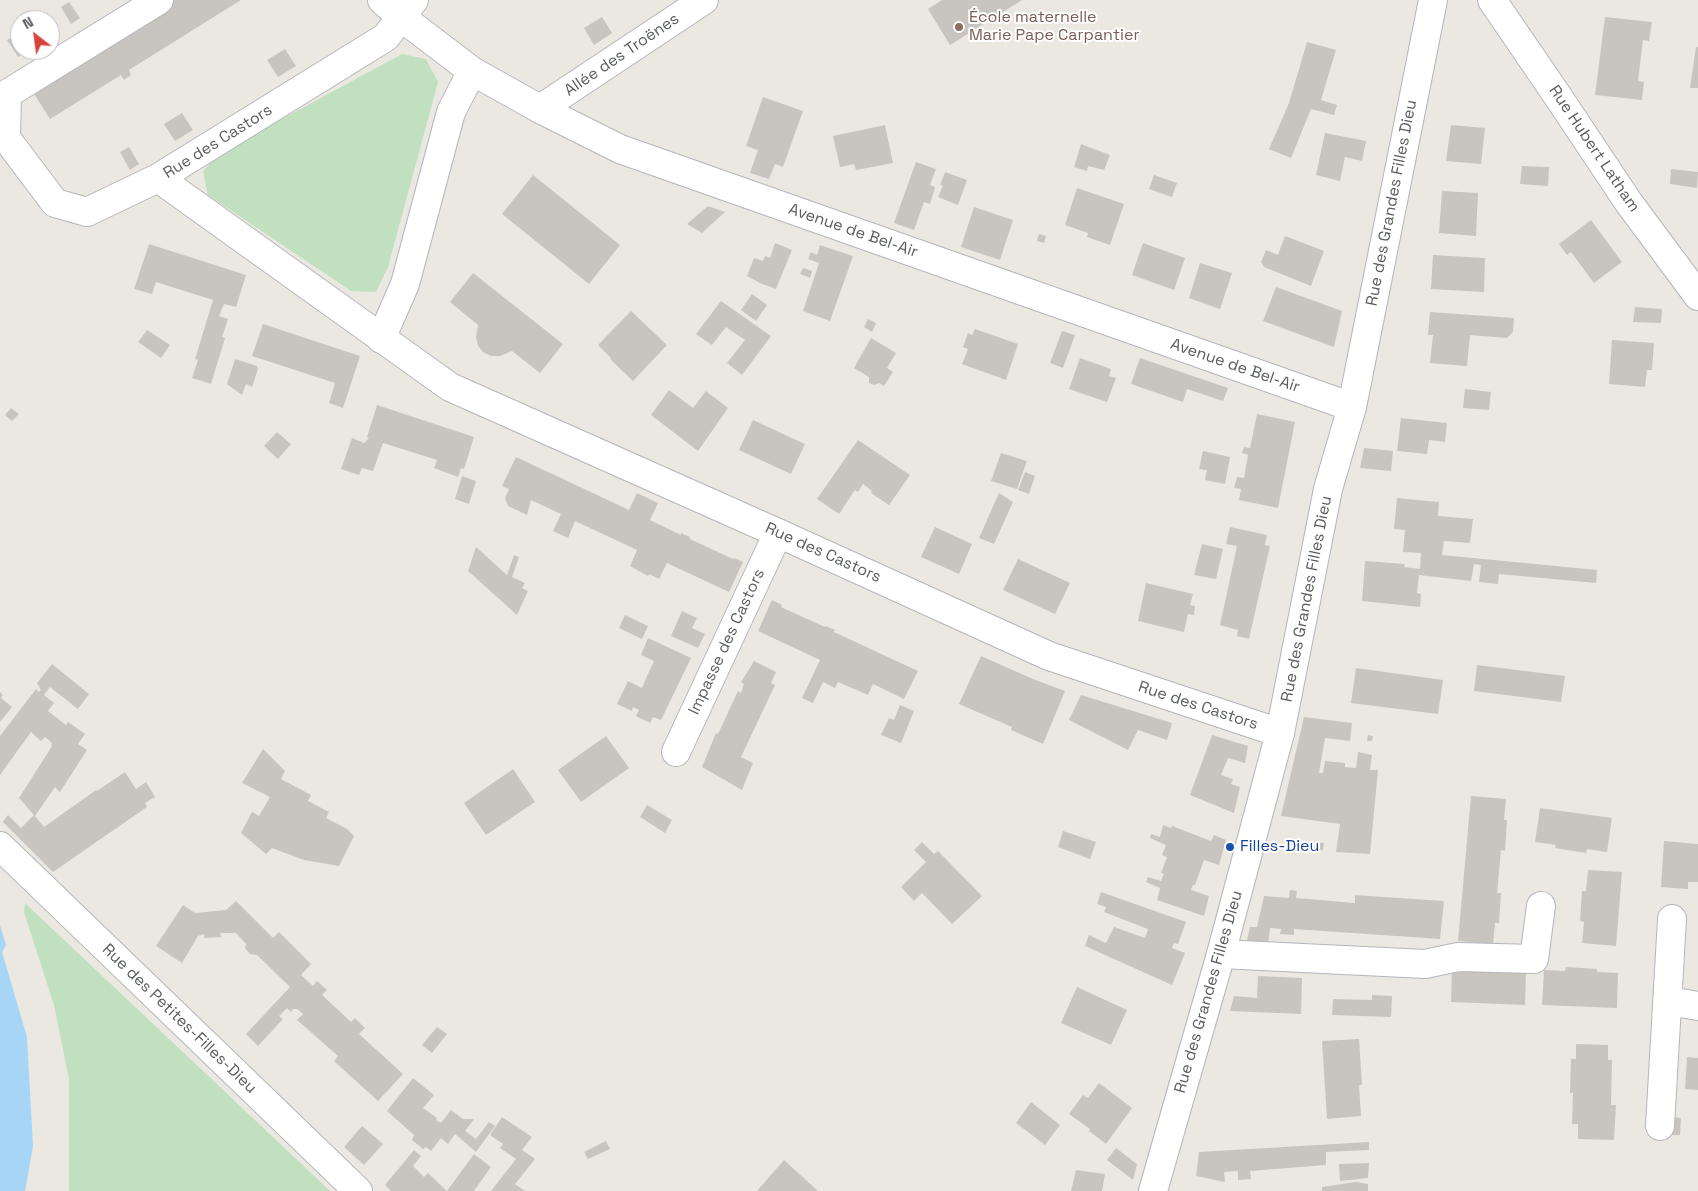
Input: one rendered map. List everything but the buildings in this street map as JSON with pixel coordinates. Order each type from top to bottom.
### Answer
[{"type":"street","points":[[158,178],[87,212],[56,202],[6,138],[7,94],[159,0]]},
{"type":"street","name":"Allée des Troënes","points":[[540,109],[704,0]]},
{"type":"street","name":"Rue des Grandes Filles Dieu","points":[[1153,1191],[1221,954],[1280,733],[1328,489],[1352,407],[1433,0]]},
{"type":"street","name":"Rue Hubert Latham","points":[[1492,0],[1560,98],[1628,203],[1698,296]]},
{"type":"street","name":"Rue des Castors","points":[[399,6],[386,37],[158,178],[450,387],[1048,656],[1280,733]]},
{"type":"street","name":"Avenue de Bel-Air","points":[[399,6],[472,71],[540,109],[620,149],[1352,407]]},
{"type":"street","points":[[381,338],[405,284],[451,112],[472,71]]},
{"type":"street","name":"Impasse des Castors","points":[[676,752],[778,533]]},
{"type":"street","name":"Rue des Petites-Filles-Dieu","points":[[0,846],[358,1191]]},
{"type":"street","points":[[1221,954],[1425,964],[1458,957],[1534,959],[1541,906]]},
{"type":"street","points":[[1660,1126],[1672,919]]},
{"type":"street","points":[[1668,1001],[1698,1006]]},
{"type":"green space","points":[[402,54],[426,59],[438,82],[388,267],[376,292],[351,291],[208,195],[203,171],[221,152]]},
{"type":"green space","points":[[25,903],[330,1191],[69,1191],[69,1079],[54,1005],[24,912]]},
{"type":"water","points":[[0,925],[6,945],[2,952],[27,1037],[33,1146],[25,1191],[0,1191]]},
{"type":"place","name":"École maternelle Marie Pape Carpantier","points":[[959,27]]},
{"type":"place","name":"Filles-Dieu","points":[[1230,847]]}]
